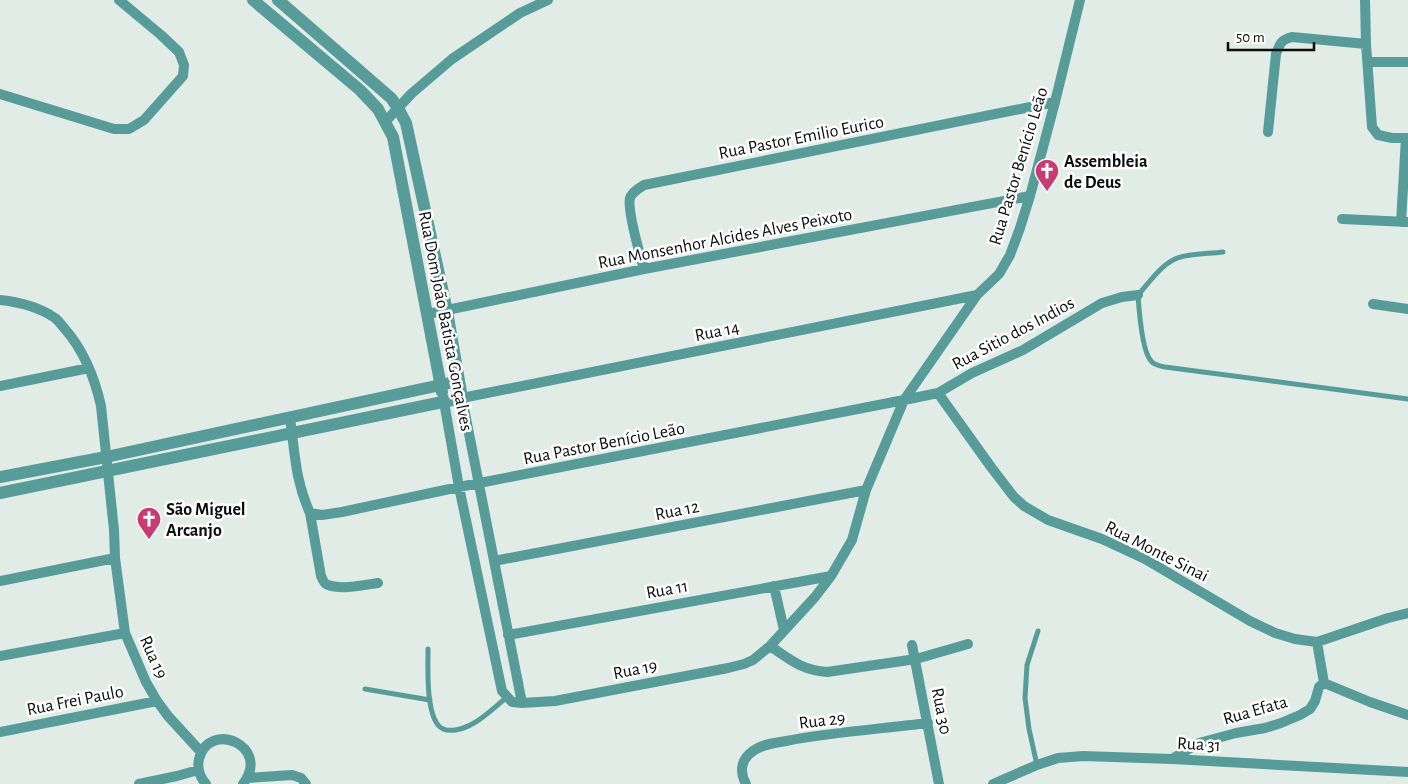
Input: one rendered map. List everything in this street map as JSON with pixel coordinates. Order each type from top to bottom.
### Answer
[{"type":"street","points":[[0,94],[114,129],[129,129],[144,120],[183,76],[184,65],[179,52],[119,0]]},
{"type":"street","name":"Rua Dom João Batista Gonçalves","points":[[253,0],[360,90],[378,109],[394,137],[459,487],[499,680],[502,691],[514,701]]},
{"type":"street","name":"Rua Dom João Batista Gonçalves","points":[[278,0],[391,98],[406,123],[447,311],[462,398],[480,484],[508,635],[514,701]]},
{"type":"street","points":[[386,121],[411,94],[452,59],[520,13],[548,0]]},
{"type":"street","name":"Rua Pastor Benício Leão","points":[[760,655],[815,597],[831,576],[852,540],[866,490],[904,400],[977,295],[999,274],[1010,255],[1030,196],[1080,0]]},
{"type":"street","points":[[1342,219],[1404,222],[1407,138],[1392,138],[1378,134],[1372,127],[1370,120],[1365,0]]},
{"type":"street","points":[[1268,132],[1276,54],[1279,44],[1284,39],[1292,37],[1366,44]]},
{"type":"street","points":[[1368,62],[1408,62]]},
{"type":"street","name":"Rua Pastor Emilio Eurico","points":[[644,269],[630,208],[630,197],[635,190],[644,185],[1055,102]]},
{"type":"street","name":"Rua Monsenhor Alcides Alves Peixoto","points":[[428,314],[644,269],[1030,196]]},
{"type":"street","name":"Rua 14","points":[[462,398],[977,295]]},
{"type":"street","name":"Rua Sitio dos Indios","points":[[904,400],[938,393],[972,373],[1023,350],[1102,303],[1122,296],[1138,295]]},
{"type":"street","points":[[0,300],[33,307],[56,319],[75,341],[97,386],[108,471]]},
{"type":"street","points":[[1373,304],[1408,309]]},
{"type":"street","points":[[0,386],[89,368]]},
{"type":"street","points":[[0,477],[290,418],[459,381]]},
{"type":"street","name":"Rua Monte Sinai","points":[[938,393],[991,467],[1014,497],[1024,506],[1048,520],[1102,539],[1145,560],[1275,634],[1318,642],[1408,613]]},
{"type":"street","points":[[0,492],[462,398]]},
{"type":"street","name":"Rua Pastor Benício Leão","points":[[310,514],[322,515],[342,512],[459,487],[904,400]]},
{"type":"street","points":[[290,418],[299,486],[310,514],[323,582],[336,587],[378,583]]},
{"type":"street","name":"Rua 19","points":[[108,471],[115,558],[125,633],[146,682],[157,701],[201,752]]},
{"type":"street","name":"Rua 12","points":[[494,561],[866,490]]},
{"type":"street","points":[[0,581],[115,558]]},
{"type":"street","name":"Rua 11","points":[[508,635],[831,576]]},
{"type":"street","points":[[774,586],[784,630]]},
{"type":"street","points":[[0,656],[125,633]]},
{"type":"street","points":[[1318,642],[1324,683],[1408,715]]},
{"type":"street","points":[[770,646],[804,668],[827,672],[916,659],[968,644]]},
{"type":"street","name":"Rua 30","points":[[912,645],[939,784]]},
{"type":"street","name":"Rua 19","points":[[514,701],[555,701],[728,668],[744,664],[760,655]]},
{"type":"street","name":"Rua Efata","points":[[1172,759],[1199,743],[1236,733],[1265,728],[1300,714],[1310,709],[1319,687],[1324,683]]},
{"type":"street","name":"Rua Frei Paulo","points":[[0,732],[157,701]]},
{"type":"street","name":"Rua 29","points":[[744,781],[741,767],[746,756],[764,745],[804,737],[928,723]]},
{"type":"street","points":[[206,784],[198,770],[201,752],[215,741],[224,739],[233,740],[247,752],[250,760],[250,769],[245,781],[292,775],[301,778],[306,784]]},
{"type":"street","name":"Rua 31","points":[[993,784],[1011,781],[1037,765],[1058,758],[1083,756],[1408,772]]},
{"type":"street","points":[[139,784],[198,770]]},
{"type":"lane","points":[[1222,252],[1181,257],[1174,260],[1166,265],[1138,295],[1140,323],[1148,356],[1152,362],[1157,365],[1274,382],[1408,399]]},
{"type":"lane","points":[[1037,765],[1029,729],[1025,698],[1027,666],[1038,632]]},
{"type":"lane","points":[[428,649],[430,700],[439,726],[444,729],[460,730],[514,701]]},
{"type":"lane","points":[[365,689],[430,700]]},
{"type":"place","name":"Assembleia de Deus","points":[[1047,192]]},
{"type":"place","name":"São Miguel Arcanjo","points":[[149,540]]}]
